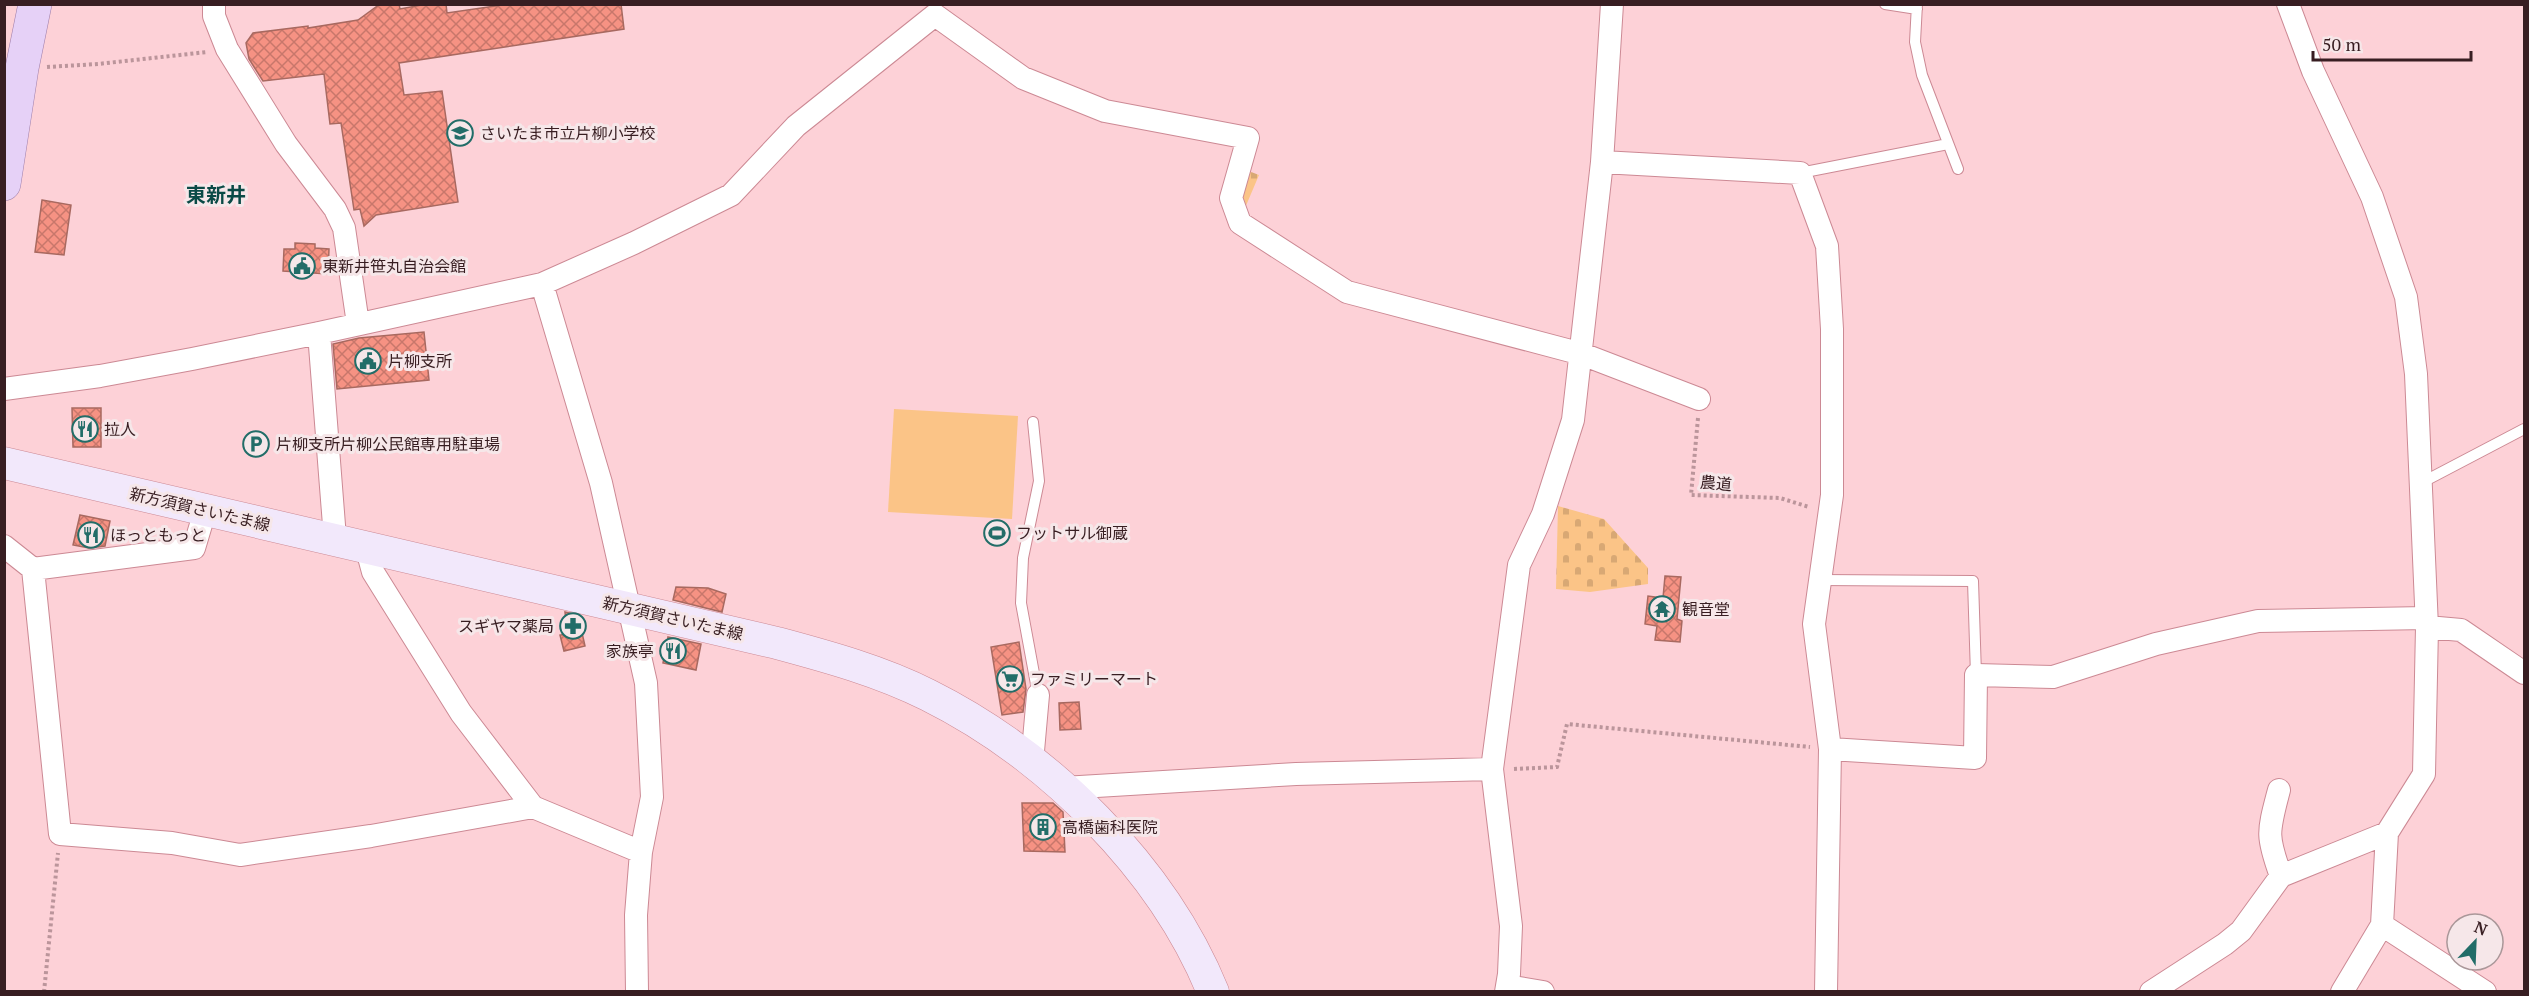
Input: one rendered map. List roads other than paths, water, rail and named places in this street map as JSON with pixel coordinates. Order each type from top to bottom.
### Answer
[{"type":"main road","points":[[4,184],[18,68],[35,4]]},
{"type":"main road","name":"新方須賀さいたま線","points":[[4,463],[205,511],[335,538],[777,643],[881,675],[927,694],[966,715],[1032,762],[1063,788],[1130,856],[1158,891],[1185,932],[1213,992]]},
{"type":"street","points":[[214,4],[214,16],[227,49],[286,144],[335,209],[344,228],[358,324]]},
{"type":"street","points":[[1543,992],[1506,988],[1511,926],[1492,769],[1520,565],[1544,514],[1573,420],[1602,162],[1612,4]]},
{"type":"street","points":[[2288,4],[2313,71],[2372,197],[2406,297],[2416,374],[2426,623],[2424,774],[2387,833],[2382,925],[2342,992]]},
{"type":"street","points":[[4,389],[100,376],[319,333],[542,284],[634,243],[731,195],[796,126],[942,10],[1023,78],[1105,111],[1248,138],[1231,198],[1240,223],[1347,292],[1582,354],[1700,399]]},
{"type":"street","points":[[1602,162],[1800,173],[1827,246],[1832,329],[1832,495],[1814,624],[1830,749],[1826,992]]},
{"type":"street","points":[[542,284],[602,483],[646,683],[652,797],[641,852],[636,915],[637,992]]},
{"type":"street","points":[[319,333],[335,538]]},
{"type":"street","points":[[33,569],[194,548],[205,511]]},
{"type":"street","points":[[4,546],[33,569],[60,834],[172,843],[240,855],[371,836],[533,807]]},
{"type":"street","points":[[366,546],[373,572],[461,713],[533,807],[641,852]]},
{"type":"street","points":[[1830,749],[1975,758],[1976,675],[2053,677],[2156,644],[2258,621],[2426,623],[2461,630],[2524,673]]},
{"type":"street","points":[[1032,762],[1038,695]]},
{"type":"street","points":[[1063,788],[1296,774],[1492,769]]},
{"type":"street","points":[[2279,790],[2269,829],[2270,847],[2281,876]]},
{"type":"street","points":[[2151,992],[2241,931],[2281,876],[2387,833]]},
{"type":"street","points":[[2382,925],[2486,992]]},
{"type":"lane","points":[[1885,4],[1917,7],[1915,42],[1922,75],[1958,169]]},
{"type":"lane","points":[[1800,173],[1948,144]]},
{"type":"lane","points":[[1033,422],[1039,481],[1023,558],[1022,603],[1038,695]]},
{"type":"lane","points":[[2420,484],[2524,429]]},
{"type":"lane","points":[[1819,580],[1973,581],[1976,675]]},
{"type":"place","name":"さいたま市立片柳小学校","points":[[460,133]]},
{"type":"place","name":"東新井笹丸自治会館","points":[[302,266]]},
{"type":"place","name":"片柳支所","points":[[368,361]]},
{"type":"place","name":"拉人","points":[[85,429]]},
{"type":"place","name":"片柳支所片柳公民館専用駐車場","points":[[256,444]]},
{"type":"place","name":"フットサル御蔵","points":[[997,533]]},
{"type":"place","name":"ほっともっと","points":[[91,535]]},
{"type":"place","name":"観音堂","points":[[1662,609]]},
{"type":"place","name":"スギヤマ薬局","points":[[573,626]]},
{"type":"place","name":"家族亭","points":[[673,651]]},
{"type":"place","name":"ファミリーマート","points":[[1010,679]]},
{"type":"place","name":"高橋歯科医院","points":[[1043,827]]},
{"type":"district","name":"東新井","points":[[216,195]]}]
